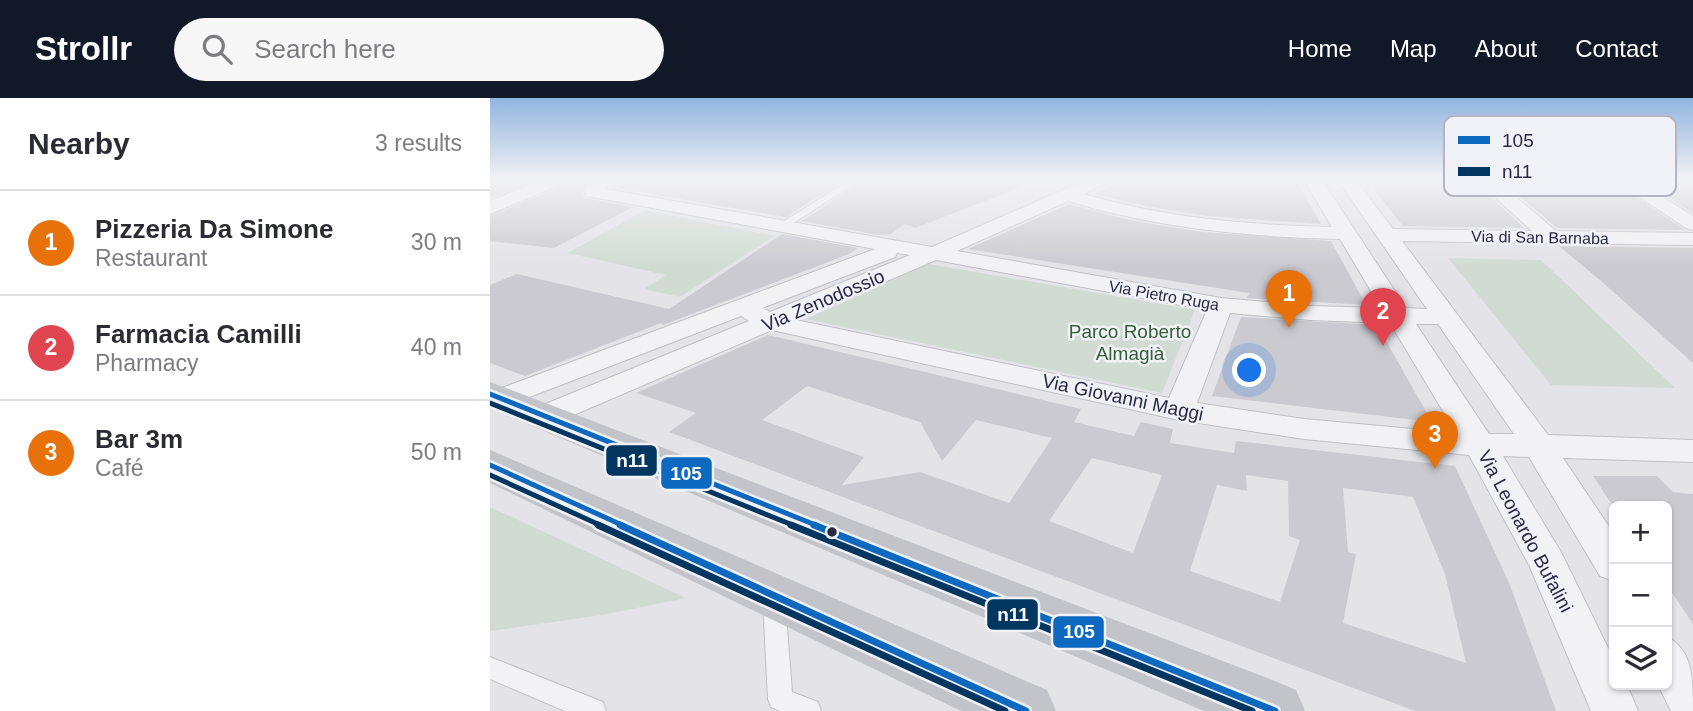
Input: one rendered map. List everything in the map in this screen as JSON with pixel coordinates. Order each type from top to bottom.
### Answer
[{"type":"main road","points":[[512,403],[1275,711]]},
{"type":"main road","points":[[490,465],[1017,710]]},
{"type":"street","name":"Via Pietro Ruga","points":[[689,209],[1222,305],[1286,312],[1447,317]]},
{"type":"street","name":"Via Zenodossio","points":[[512,403],[743,307],[1007,209]]},
{"type":"street","name":"Via Zenodossio","points":[[512,403],[769,322],[932,254],[1023,209]]},
{"type":"street","points":[[1112,209],[1194,225],[1348,233]]},
{"type":"street","name":"Via Leonardo Bufalini","points":[[1332,209],[1480,445],[1547,563],[1615,711]]},
{"type":"street","points":[[1369,209],[1540,448],[1613,564]]},
{"type":"street","points":[[1518,209],[1551,237]]},
{"type":"street","points":[[1669,209],[1693,224]]},
{"type":"street","name":"Via di San Barnaba","points":[[1388,234],[1693,239]]},
{"type":"street","points":[[1179,410],[1222,305]]},
{"type":"street","name":"Via Giovanni Maggi","points":[[743,307],[769,322],[1179,410],[1380,438],[1540,448]]},
{"type":"street","points":[[1540,448],[1693,451]]},
{"type":"street","points":[[1672,666],[1693,705]]},
{"type":"lane","points":[[783,225],[810,209]]},
{"type":"lane","points":[[774,595],[780,699],[809,711]]},
{"type":"lane","points":[[490,668],[594,711]]},
{"type":"green space","points":[[645,210],[774,236],[680,297],[644,289],[666,275],[568,253]]},
{"type":"green space","points":[[1448,258],[1541,260],[1675,388],[1551,385]]},
{"type":"green space","name":"Parco Roberto Almagià","points":[[929,264],[1195,310],[1162,393],[806,319]]},
{"type":"green space","points":[[490,507],[686,598],[602,615],[490,631]]},
{"type":"building","points":[[508,209],[630,209],[554,248],[490,241],[490,216]]},
{"type":"building","points":[[737,209],[799,209],[786,217]]},
{"type":"building","points":[[821,209],[965,209],[915,228],[905,224],[891,234],[879,235],[802,221]]},
{"type":"building","points":[[1059,209],[1087,209],[1134,221],[1202,232],[1331,241],[1366,305],[1247,298],[1249,293],[968,249]]},
{"type":"building","points":[[1162,209],[1312,209],[1321,224],[1207,216]]},
{"type":"building","points":[[1389,209],[1503,209],[1524,228],[1403,226]]},
{"type":"building","points":[[1534,209],[1653,209],[1685,230],[1557,228]]},
{"type":"building","points":[[782,234],[858,248],[849,254],[525,376],[490,363],[490,285],[517,274],[669,309]]},
{"type":"building","points":[[1559,246],[1693,248],[1693,363],[1600,280]]},
{"type":"building","points":[[1241,317],[1377,325],[1432,422],[1212,396]]},
{"type":"building","points":[[768,335],[1081,409],[1074,422],[1134,436],[1141,422],[1173,429],[1170,443],[1234,453],[1236,441],[1455,466],[1510,585],[1556,711],[1415,711],[669,432],[696,413],[636,393]],"holes":[[[807,386],[920,422],[942,461],[976,420],[1052,438],[1009,503],[920,472],[842,485],[864,457],[762,420]],[[1092,458],[1162,475],[1133,553],[1049,521]],[[1246,475],[1288,481],[1289,536],[1300,540],[1280,602],[1190,571],[1217,485],[1247,491]],[[1343,488],[1413,497],[1445,574],[1466,663],[1343,623],[1356,554],[1348,552]]]},
{"type":"building","points":[[1593,476],[1657,476],[1673,492],[1693,494],[1693,624],[1672,592],[1672,501],[1610,501]]},
{"type":"transit line","name":"105","points":[[490,394],[1275,711]]},
{"type":"transit line","name":"n11","points":[[490,403],[1252,711]]},
{"type":"transit line","name":"105","points":[[490,465],[1026,711]]},
{"type":"transit line","name":"n11","points":[[490,475],[1005,711]]},
{"type":"place","name":"Pizzeria Da Simone","points":[[1289,328]]},
{"type":"place","name":"Farmacia Camilli","points":[[1383,346]]},
{"type":"place","name":"Bar 3m","points":[[1435,469]]}]
